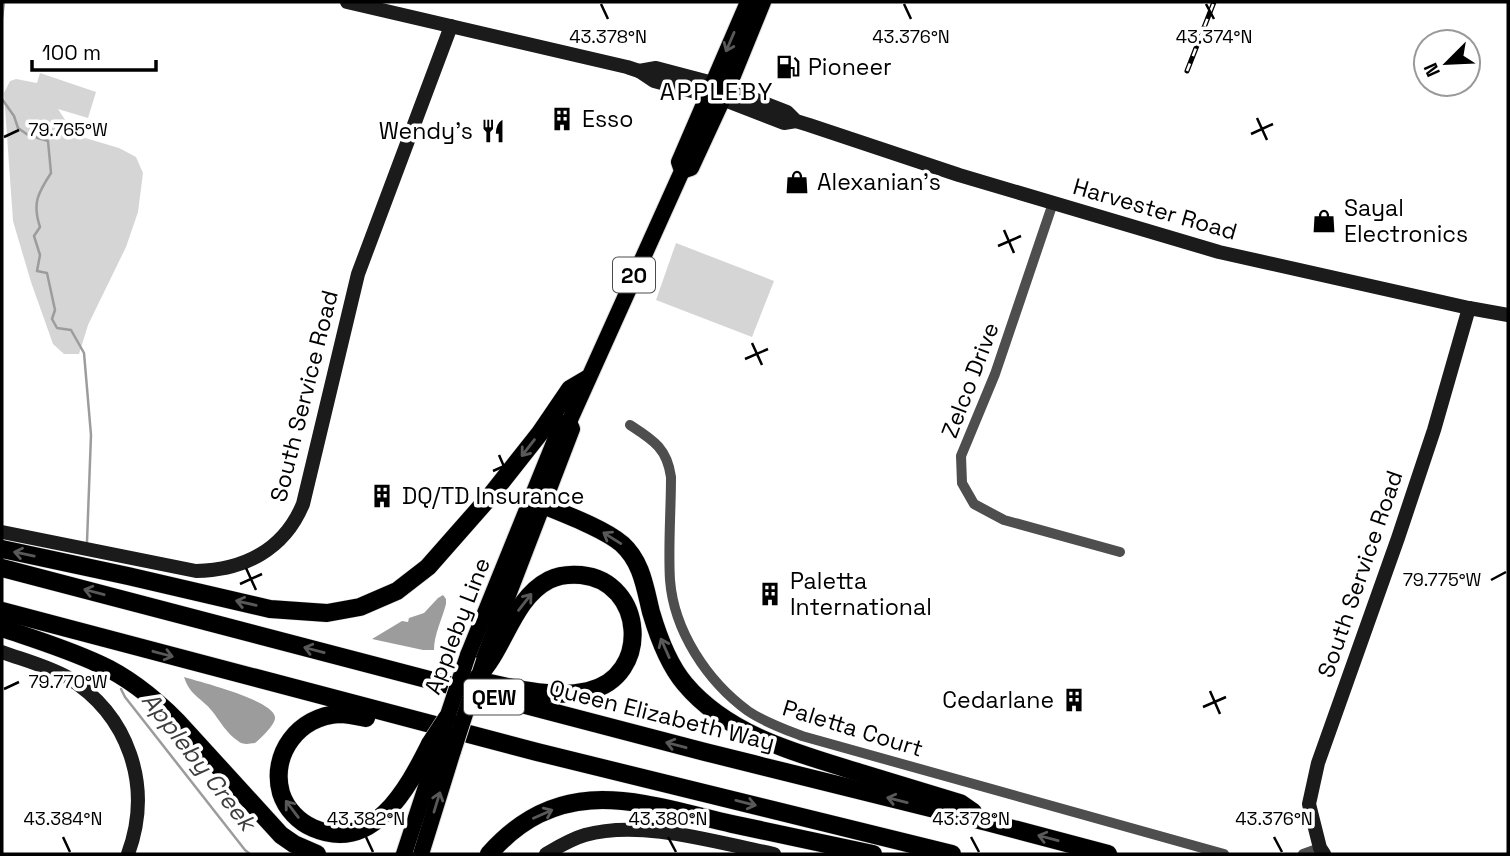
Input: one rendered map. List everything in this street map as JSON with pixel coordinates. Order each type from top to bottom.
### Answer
[{"type":"highway","points":[[2,549],[270,609],[327,613],[360,607],[397,591],[428,567],[487,500],[540,433],[570,389],[587,379]]},
{"type":"highway","points":[[536,503],[622,544],[632,556],[643,578],[661,641],[675,670],[704,703],[723,718],[742,730],[816,759],[960,803],[987,822]]},
{"type":"highway","name":"Queen Elizabeth Way","points":[[2,568],[705,752],[1108,854]]},
{"type":"highway","points":[[362,662],[400,665],[530,691],[555,694],[586,692],[601,688],[622,670],[632,647],[632,618],[618,594],[608,584],[587,576],[567,575],[549,580],[535,590],[481,658],[488,666],[477,677]]},
{"type":"highway","name":"QEW","points":[[2,611],[537,752],[953,854]]},
{"type":"highway","points":[[2,628],[100,664],[133,684],[177,721],[281,835],[317,854]]},
{"type":"highway","points":[[447,718],[441,747],[413,776],[394,805],[359,831],[334,834],[309,826],[292,812],[281,793],[279,773],[283,753],[293,736],[307,724],[338,714],[349,714],[537,752]]},
{"type":"highway","points":[[489,854],[516,828],[529,820],[561,806],[599,799],[663,806],[873,854]]},
{"type":"main road","name":"Appleby Line","points":[[682,171],[691,168],[748,2]]},
{"type":"main road","name":"Appleby Line","points":[[447,718],[481,658],[536,503],[572,429],[569,422],[587,379],[682,171],[679,162],[701,111],[718,91],[763,2]]},
{"type":"main road","name":"Appleby Line","points":[[404,854],[441,747],[477,677]]},
{"type":"main road","name":"Appleby Line","points":[[421,854],[441,747]]},
{"type":"street","name":"Harvester Road","points":[[347,2],[639,71],[654,81],[685,89],[718,91]]},
{"type":"street","name":"South Service Road","points":[[2,532],[196,571],[215,571],[244,562],[269,550],[284,536],[296,522],[303,504],[358,274],[451,26]]},
{"type":"street","name":"Harvester Road","points":[[639,71],[656,68],[718,91],[784,123],[796,121],[959,176],[1219,252],[1508,315]]},
{"type":"street","points":[[685,89],[695,99],[701,111]]},
{"type":"street","name":"Zelco Drive","points":[[1053,203],[995,374],[961,456],[962,483],[974,504],[1004,520],[1120,552]]},
{"type":"street","name":"South Service Road","points":[[1322,851],[1309,804],[1318,763],[1434,430],[1469,308]]},
{"type":"street","name":"Paletta Court","points":[[630,425],[654,441],[670,469],[670,581],[687,638],[718,685],[749,712],[802,736],[1224,854]]},
{"type":"street","points":[[2,652],[69,678],[112,718],[123,735],[132,761],[138,794],[135,828],[128,854]]},
{"type":"street","points":[[546,854],[583,835],[614,829],[673,834],[774,854]]},
{"type":"street","points":[[1303,854],[1322,851]]},
{"type":"shaded area","points":[[40,73],[96,92],[88,118],[58,109],[75,135],[119,148],[136,157],[143,173],[138,212],[126,247],[88,325],[79,354],[64,354],[53,344],[13,221],[4,93],[10,81],[16,79],[37,83]]},
{"type":"shaded area","points":[[676,243],[774,281],[752,337],[656,300]]},
{"type":"shaded area","points":[[443,595],[446,604],[434,650],[372,639],[402,621],[408,622],[409,618],[424,613]]},
{"type":"shaded area","points":[[184,677],[250,698],[271,711],[275,720],[255,743],[240,742],[230,735],[193,693]]},
{"type":"waterway","name":"Appleby Creek","points":[[2,18],[4,2]]},
{"type":"waterway","name":"Appleby Creek","points":[[2,99],[14,116],[18,128],[28,135],[48,141],[51,173],[40,193],[37,205],[40,227],[34,236],[40,255],[37,271],[47,273],[55,310],[52,319],[57,328],[71,330],[84,353],[91,435],[87,542]]},
{"type":"waterway","name":"Appleby Creek","points":[[121,689],[250,854]]},
{"type":"railway","points":[[1187,71],[1214,2]]},
{"type":"place","name":"Pioneer","points":[[788,67]]},
{"type":"place","name":"Esso","points":[[562,119]]},
{"type":"place","name":"Wendy's","points":[[493,131]]},
{"type":"place","name":"Alexanian’s","points":[[797,182]]},
{"type":"place","name":"Sayal Electronics","points":[[1324,221]]},
{"type":"place","name":"DQ/TD Insurance","points":[[382,496]]},
{"type":"place","name":"Paletta International","points":[[770,594]]},
{"type":"place","name":"Cedarlane","points":[[1074,700]]},
{"type":"district","name":"APPLEBY","points":[[717,91]]}]
